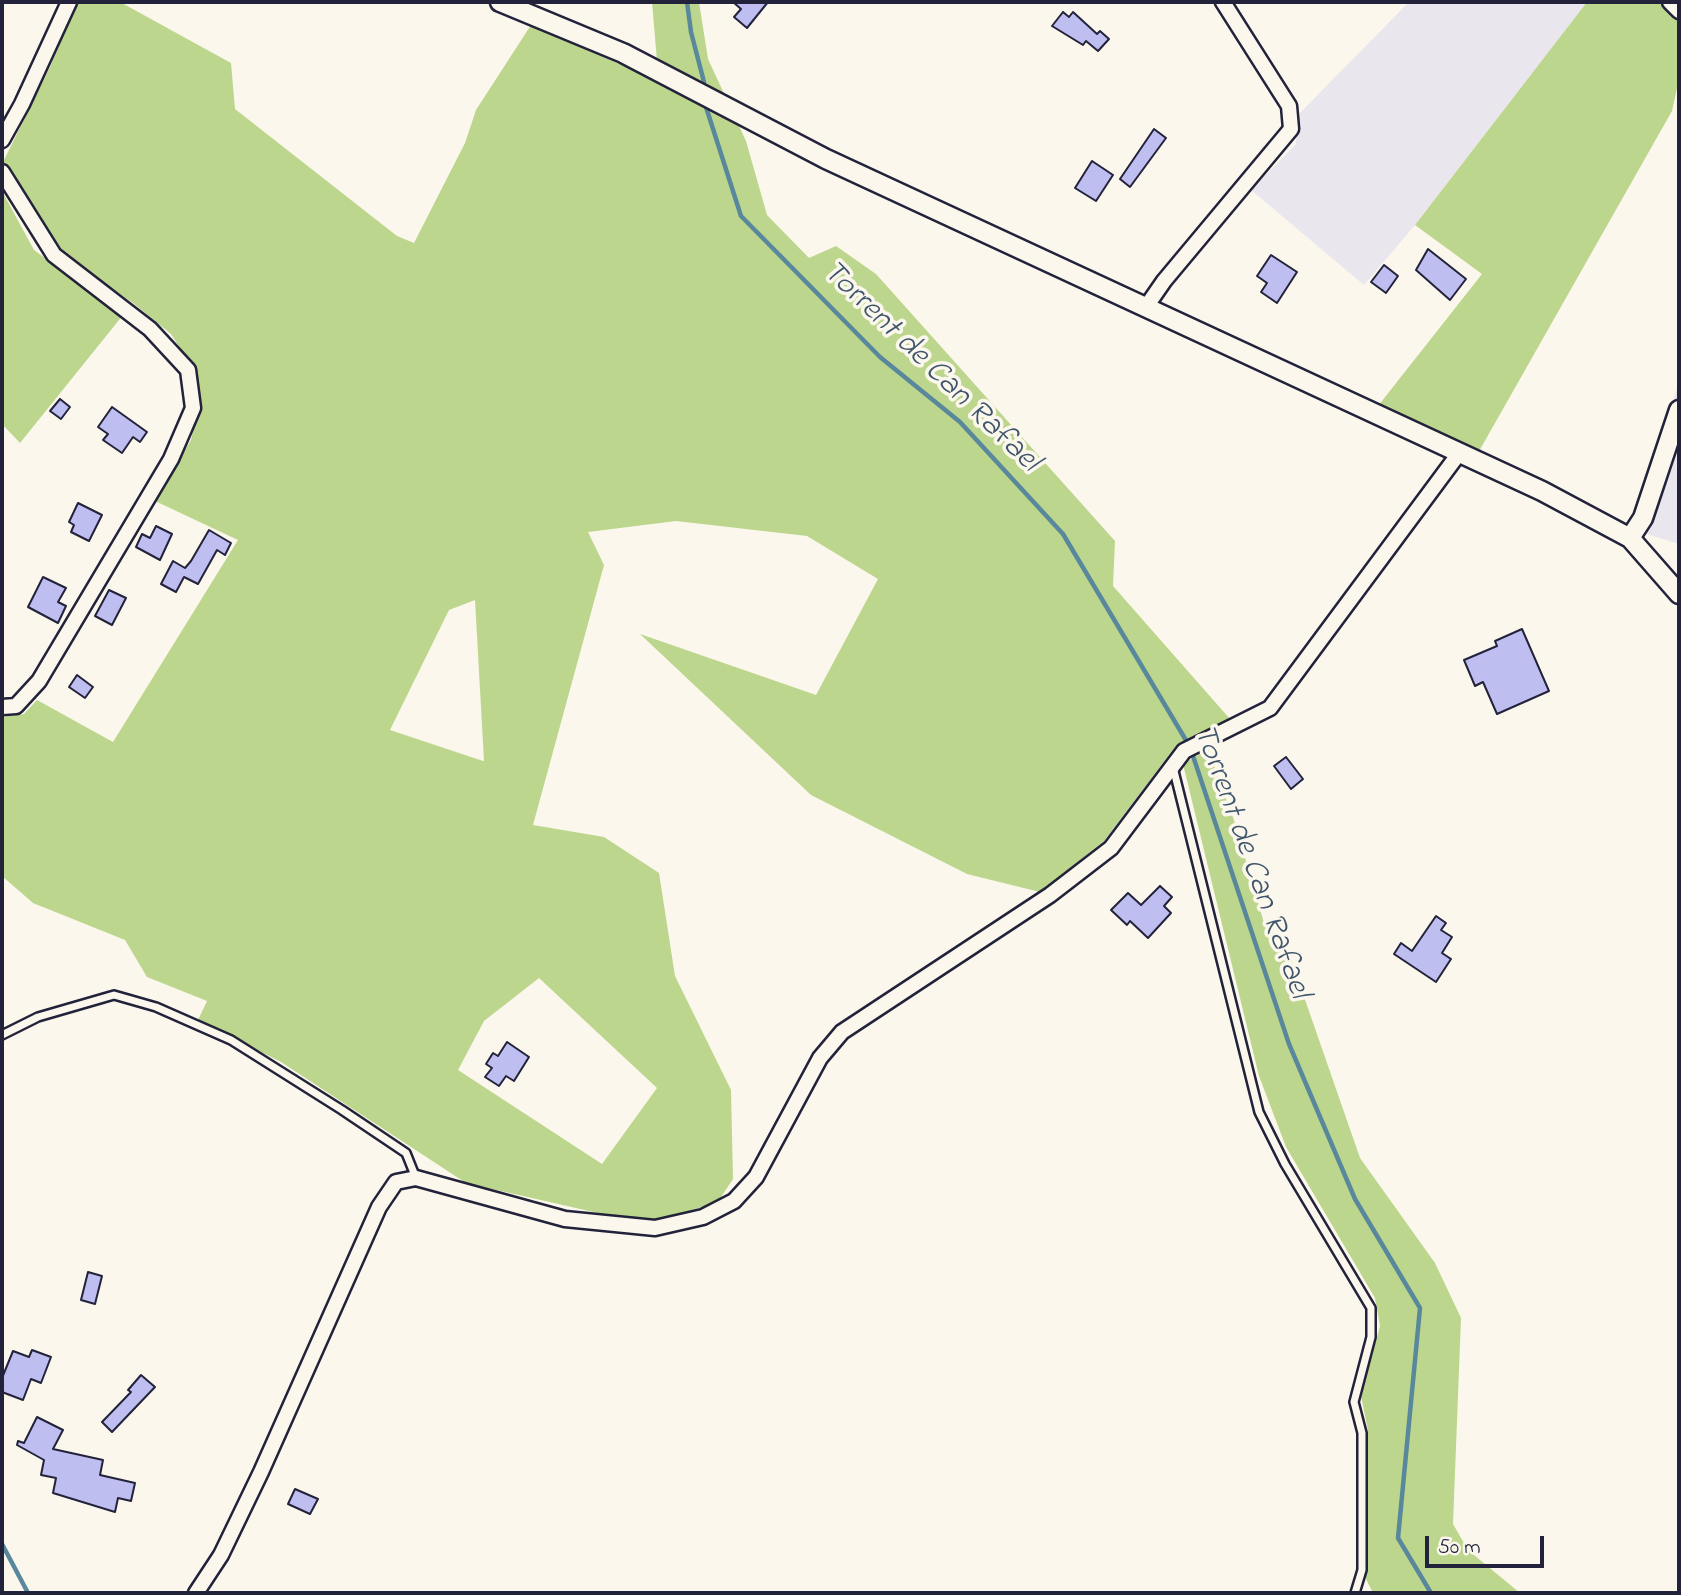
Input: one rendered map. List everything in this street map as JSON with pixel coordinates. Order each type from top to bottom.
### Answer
[{"type":"street","points":[[2,140],[22,104],[69,2]]},
{"type":"street","points":[[500,2],[623,53],[826,159],[1460,452],[1630,538],[1679,594]]},
{"type":"street","points":[[1146,307],[1164,281],[1291,129],[1293,120],[1289,106],[1223,2]]},
{"type":"street","points":[[1670,2],[1679,11]]},
{"type":"street","points":[[2,172],[54,255],[150,329],[188,370],[193,408],[171,458],[39,681],[16,706],[2,707]]},
{"type":"street","points":[[1630,538],[1643,518],[1679,410]]},
{"type":"street","points":[[196,1593],[221,1555],[261,1472],[379,1207],[396,1182],[416,1178],[565,1219],[655,1228],[703,1217],[734,1201],[756,1177],[820,1058],[842,1032],[1049,895],[1111,848],[1184,751],[1270,708],[1460,452]]},
{"type":"lane","points":[[1173,767],[1259,1112],[1285,1164],[1371,1308],[1371,1337],[1354,1402],[1362,1433],[1363,1570],[1355,1593]]},
{"type":"lane","points":[[2,1035],[50,1013],[114,995],[156,1007],[231,1040],[342,1110],[406,1153],[416,1178]]},
{"type":"shaded area","points":[[1409,2],[1587,2],[1415,225],[1364,285],[1251,190],[1296,144],[1297,116]]},
{"type":"shaded area","points":[[1679,383],[1679,544],[1630,529]]},
{"type":"green space","points":[[77,2],[120,2],[231,63],[235,109],[397,236],[414,243],[465,143],[476,110],[531,25],[673,88],[657,61],[652,2],[699,2],[708,59],[746,141],[767,215],[809,258],[836,246],[876,274],[1115,541],[1113,586],[1230,719],[1175,747],[1104,841],[1040,892],[967,874],[811,795],[640,634],[816,695],[878,579],[807,536],[676,521],[588,532],[604,565],[533,825],[604,837],[659,873],[675,976],[731,1090],[733,1179],[717,1203],[655,1220],[611,1216],[466,1183],[281,1062],[198,1020],[207,1001],[147,977],[125,940],[33,903],[2,876],[2,717],[24,714],[37,700],[113,742],[238,540],[155,501],[191,440],[199,402],[195,372],[171,334],[133,303],[62,253],[26,204],[3,162],[50,67]],"holes":[[[475,600],[484,761],[390,730],[449,610]],[[539,978],[657,1088],[602,1164],[458,1070],[484,1021]]]},
{"type":"green space","points":[[1587,2],[1679,2],[1679,79],[1672,111],[1478,453],[1378,406],[1482,274],[1415,225]]},
{"type":"green space","points":[[2,191],[34,250],[123,315],[20,443],[2,424]]},
{"type":"green space","points":[[1208,749],[1235,823],[1264,923],[1285,942],[1360,1158],[1435,1263],[1461,1318],[1453,1524],[1468,1550],[1520,1593],[1373,1593],[1366,1579],[1368,1430],[1361,1396],[1380,1326],[1375,1298],[1286,1147],[1259,1076],[1183,764]]},
{"type":"building","points":[[733,2],[768,2],[747,28],[734,17],[741,9]]},
{"type":"building","points":[[1063,12],[1069,17],[1073,12],[1097,34],[1100,31],[1109,39],[1098,51],[1086,41],[1083,45],[1052,26]]},
{"type":"building","points":[[1154,129],[1166,138],[1130,187],[1120,179]]},
{"type":"building","points":[[1092,161],[1113,175],[1096,201],[1075,188]]},
{"type":"building","points":[[1428,249],[1466,279],[1450,300],[1416,270]]},
{"type":"building","points":[[1271,255],[1297,272],[1277,303],[1261,292],[1267,283],[1257,276]]},
{"type":"building","points":[[1384,265],[1398,276],[1386,293],[1371,282]]},
{"type":"building","points":[[60,399],[70,407],[61,419],[50,411]]},
{"type":"building","points":[[112,407],[147,432],[140,442],[133,437],[122,453],[103,440],[108,434],[98,427]]},
{"type":"building","points":[[78,503],[102,515],[89,541],[71,532],[74,525],[69,522]]},
{"type":"building","points":[[156,526],[172,534],[160,560],[136,547],[142,534],[150,538]]},
{"type":"building","points":[[209,530],[231,543],[225,555],[217,550],[198,584],[184,577],[176,592],[161,584],[173,561],[185,568]]},
{"type":"building","points":[[43,577],[66,588],[58,602],[66,606],[58,623],[28,607]]},
{"type":"building","points":[[109,590],[126,598],[112,625],[95,616]]},
{"type":"building","points":[[1522,629],[1549,691],[1497,714],[1483,682],[1475,686],[1464,660],[1497,646],[1495,641]]},
{"type":"building","points":[[77,675],[93,687],[85,698],[69,687]]},
{"type":"building","points":[[1286,757],[1303,779],[1291,789],[1274,766]]},
{"type":"building","points":[[1160,886],[1172,897],[1164,906],[1171,913],[1148,938],[1130,921],[1127,925],[1111,910],[1128,893],[1141,905]]},
{"type":"building","points":[[1436,916],[1446,923],[1441,930],[1452,937],[1442,953],[1451,959],[1436,982],[1394,954],[1401,943],[1412,951]]},
{"type":"building","points":[[507,1042],[529,1057],[514,1081],[506,1076],[499,1086],[485,1077],[492,1068],[486,1064],[493,1053],[498,1056]]},
{"type":"building","points":[[88,1272],[102,1276],[95,1304],[81,1300]]},
{"type":"building","points":[[32,1350],[51,1357],[41,1383],[31,1379],[23,1400],[2,1392],[2,1378],[13,1351],[29,1357]]},
{"type":"building","points":[[141,1375],[155,1387],[112,1432],[102,1422],[131,1392],[128,1390]]},
{"type":"building","points":[[37,1417],[63,1430],[53,1449],[103,1460],[100,1475],[135,1483],[131,1501],[118,1498],[115,1512],[53,1493],[56,1478],[41,1475],[44,1460],[17,1445],[18,1441],[24,1443]]},
{"type":"building","points":[[295,1489],[318,1499],[310,1514],[288,1504]]},
{"type":"waterway","name":"Torrent de Can Rafael","points":[[687,2],[691,32],[704,82]]},
{"type":"waterway","name":"Torrent de Can Rafael","points":[[706,107],[741,216],[880,357],[960,422],[1063,534],[1190,747],[1289,1044],[1355,1199],[1420,1308],[1398,1538],[1431,1593]]},
{"type":"waterway","points":[[2,1544],[28,1593]]}]
